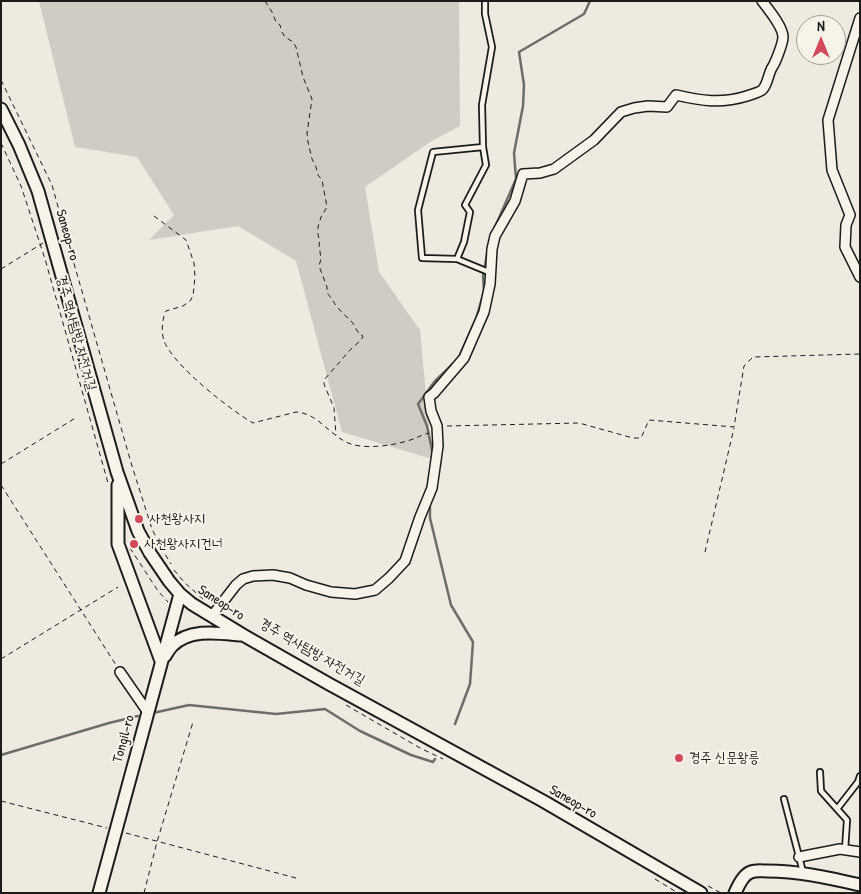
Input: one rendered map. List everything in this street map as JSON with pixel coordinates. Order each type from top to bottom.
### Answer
[{"type":"street","points":[[214,613],[236,585],[243,579],[253,576],[272,575],[290,578],[331,592],[355,594],[375,590],[389,578],[404,561],[432,488],[438,446],[437,428],[428,397],[434,393],[464,358],[484,312],[490,284],[492,249],[495,236],[515,201],[523,174],[554,170],[594,140],[621,112],[648,106],[667,106],[676,95],[723,102],[735,100],[762,90],[769,71],[777,60],[783,38],[779,25],[762,1]]},
{"type":"street","points":[[860,18],[828,120],[832,170],[850,215],[846,225],[845,247],[860,277]]},
{"type":"street","name":"Saneop-ro","points":[[1,108],[38,191],[118,472],[138,531],[154,560],[180,594],[192,604],[214,613],[243,635],[436,744],[702,888]]},
{"type":"street","points":[[118,472],[118,544],[161,661]]},
{"type":"street","name":"Tongil-ro","points":[[99,893],[180,594]]},
{"type":"street","points":[[161,661],[172,646],[186,636],[200,633],[243,635]]},
{"type":"street","points":[[120,672],[147,711]]},
{"type":"street","points":[[799,858],[840,849],[860,852]]},
{"type":"street","points":[[735,893],[741,882],[750,872],[774,871],[804,874],[860,885]]},
{"type":"lane","points":[[457,259],[464,242],[470,212],[465,205],[486,165],[483,147],[482,105],[492,47],[484,14],[485,1]]},
{"type":"lane","points":[[483,147],[433,152],[418,210],[422,258],[457,259],[490,273]]},
{"type":"lane","points":[[820,772],[821,791],[847,820],[845,850]]},
{"type":"lane","points":[[838,809],[858,782],[860,776]]},
{"type":"lane","points":[[784,799],[804,874]]},
{"type":"path","points":[[265,1],[285,37],[293,42],[296,47],[303,77],[312,98],[307,133],[308,142],[312,159],[322,180],[328,207],[321,217],[318,227],[320,241],[319,266],[327,287],[327,293],[338,309],[352,322],[359,334],[363,336],[324,380],[334,408],[336,435]]},
{"type":"path","name":"경주 역사탐방 자전거길","points":[[1,80],[52,185],[132,466],[152,528],[172,568],[214,613]]},
{"type":"path","name":"경주 역사탐방 자전거길","points":[[1,143],[21,186],[40,244],[109,487]]},
{"type":"path","points":[[154,216],[186,240],[194,264],[193,296],[183,306],[166,310],[164,316],[162,335],[170,352],[205,387],[253,423],[296,412],[303,412],[346,442],[378,447],[408,441],[437,428],[579,423],[633,438],[640,438],[649,420],[734,427]]},
{"type":"path","points":[[1,269],[40,244],[53,239]]},
{"type":"path","points":[[705,552],[734,427],[744,366],[753,357],[860,354]]},
{"type":"path","points":[[1,464],[77,417]]},
{"type":"path","points":[[1,486],[120,672]]},
{"type":"path","points":[[128,544],[158,592],[168,603]]},
{"type":"path","points":[[1,660],[118,587]]},
{"type":"path","points":[[144,893],[157,842],[193,722]]},
{"type":"path","points":[[1,802],[296,878]]},
{"type":"path","points":[[702,888],[721,893]]},
{"type":"shaded area","points":[[39,1],[459,1],[460,126],[430,142],[365,187],[379,272],[420,330],[432,459],[342,432],[296,261],[238,226],[149,240],[174,215],[137,157],[75,147]]},
{"type":"waterway","points":[[495,227],[516,179],[514,153],[523,106],[524,85],[519,52],[584,14],[590,1]]},
{"type":"waterway","points":[[433,455],[427,426],[418,404],[435,381],[458,359],[476,319],[484,291],[483,276],[488,249]]},
{"type":"waterway","points":[[430,507],[430,518],[451,605],[473,642],[470,684],[455,724]]},
{"type":"waterway","points":[[153,713],[189,705],[276,714],[325,709],[360,731],[411,755],[433,762],[435,759]]},
{"type":"waterway","points":[[1,755],[138,716]]},
{"type":"place","name":"사천왕사지","points":[[139,519]]},
{"type":"place","name":"사천왕사지건너","points":[[134,544]]},
{"type":"place","name":"경주 신문왕릉","points":[[679,758]]}]
